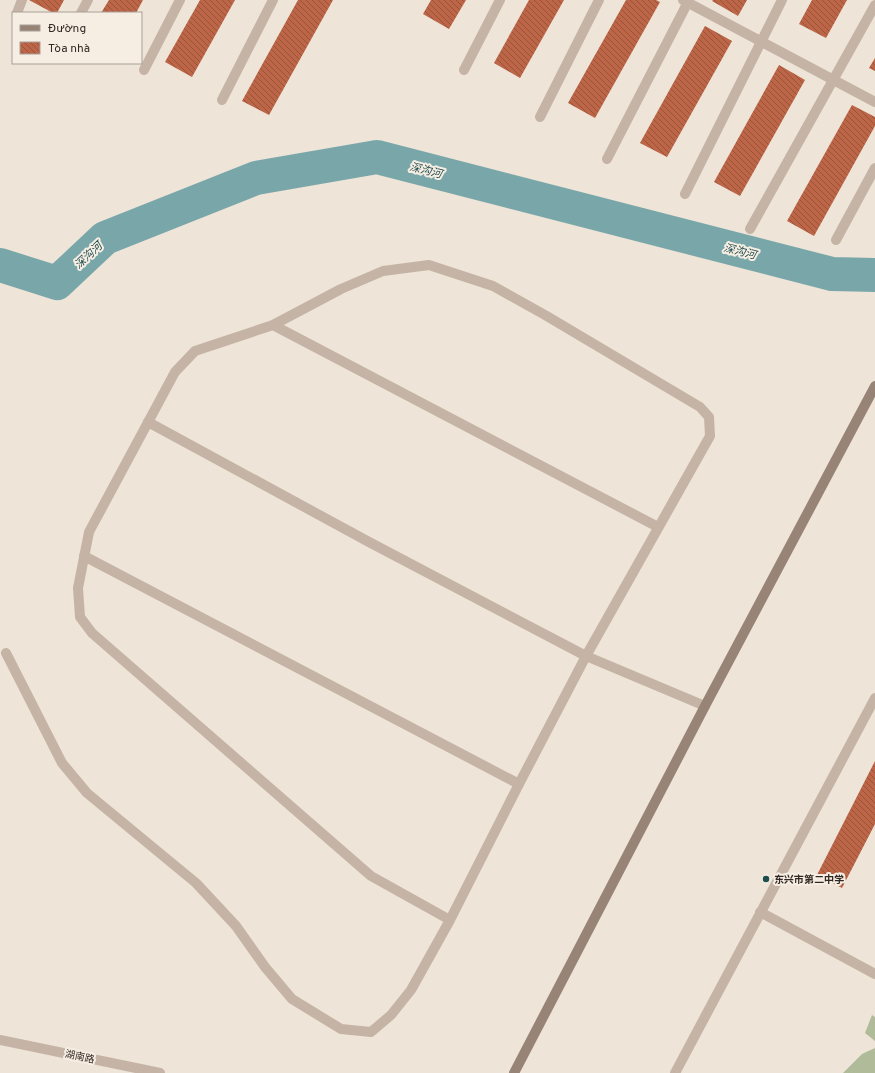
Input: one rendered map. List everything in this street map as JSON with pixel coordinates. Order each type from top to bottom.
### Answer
[{"type":"main road","points":[[514,1073],[705,706],[875,386]]},
{"type":"street","points":[[17,12],[22,0]]},
{"type":"street","points":[[82,12],[88,0]]},
{"type":"street","points":[[144,70],[180,0]]},
{"type":"street","points":[[222,100],[273,0]]},
{"type":"street","points":[[464,70],[500,0]]},
{"type":"street","points":[[540,117],[599,0]]},
{"type":"street","points":[[685,194],[760,41],[782,0]]},
{"type":"street","points":[[607,159],[686,1],[875,102]]},
{"type":"street","points":[[750,229],[875,5]]},
{"type":"street","points":[[836,240],[875,168]]},
{"type":"street","points":[[6,653],[62,763],[87,793],[196,883],[236,926],[265,967],[292,999],[341,1030],[371,1032],[391,1015],[411,990],[450,920],[586,656],[710,436],[709,417],[700,407],[493,286],[429,266],[383,271],[341,289],[273,325],[195,351],[175,372],[89,532],[78,588],[80,617],[92,633],[371,876],[450,920]]},
{"type":"street","points":[[273,325],[658,527]]},
{"type":"street","points":[[148,422],[369,542],[586,656],[705,706]]},
{"type":"street","points":[[84,556],[519,784]]},
{"type":"street","points":[[675,1073],[875,698]]},
{"type":"street","points":[[760,912],[875,974]]},
{"type":"street","name":"湖南路","points":[[0,1040],[160,1073]]},
{"type":"green space","points":[[872,1015],[875,1017],[875,1041],[865,1033]]},
{"type":"green space","points":[[875,1048],[875,1073],[843,1073],[862,1054]]},
{"type":"building","points":[[29,0],[64,0],[58,12],[51,12]]},
{"type":"building","points":[[109,0],[143,0],[137,12],[102,12]]},
{"type":"building","points":[[200,0],[235,0],[192,77],[165,62]]},
{"type":"building","points":[[298,0],[333,0],[269,115],[242,101]]},
{"type":"building","points":[[431,0],[466,0],[449,29],[423,14]]},
{"type":"building","points":[[529,0],[564,0],[520,78],[494,63]]},
{"type":"building","points":[[626,0],[656,0],[660,2],[595,118],[568,103]]},
{"type":"building","points":[[747,0],[738,16],[712,1]]},
{"type":"building","points":[[812,0],[847,0],[826,38],[799,24]]},
{"type":"building","points":[[705,26],[732,41],[667,157],[640,143]]},
{"type":"building","points":[[875,58],[875,71],[869,68]]},
{"type":"building","points":[[779,65],[805,80],[740,196],[714,182]]},
{"type":"building","points":[[852,105],[875,117],[875,126],[814,236],[787,221]]},
{"type":"building","points":[[875,761],[875,824],[842,888],[817,875]]},
{"type":"waterway","name":"深沟河","points":[[0,265],[57,283],[105,238],[256,178],[377,157],[832,274],[875,275]]},
{"type":"place","name":"东兴市第二中学","points":[[766,879]]}]
